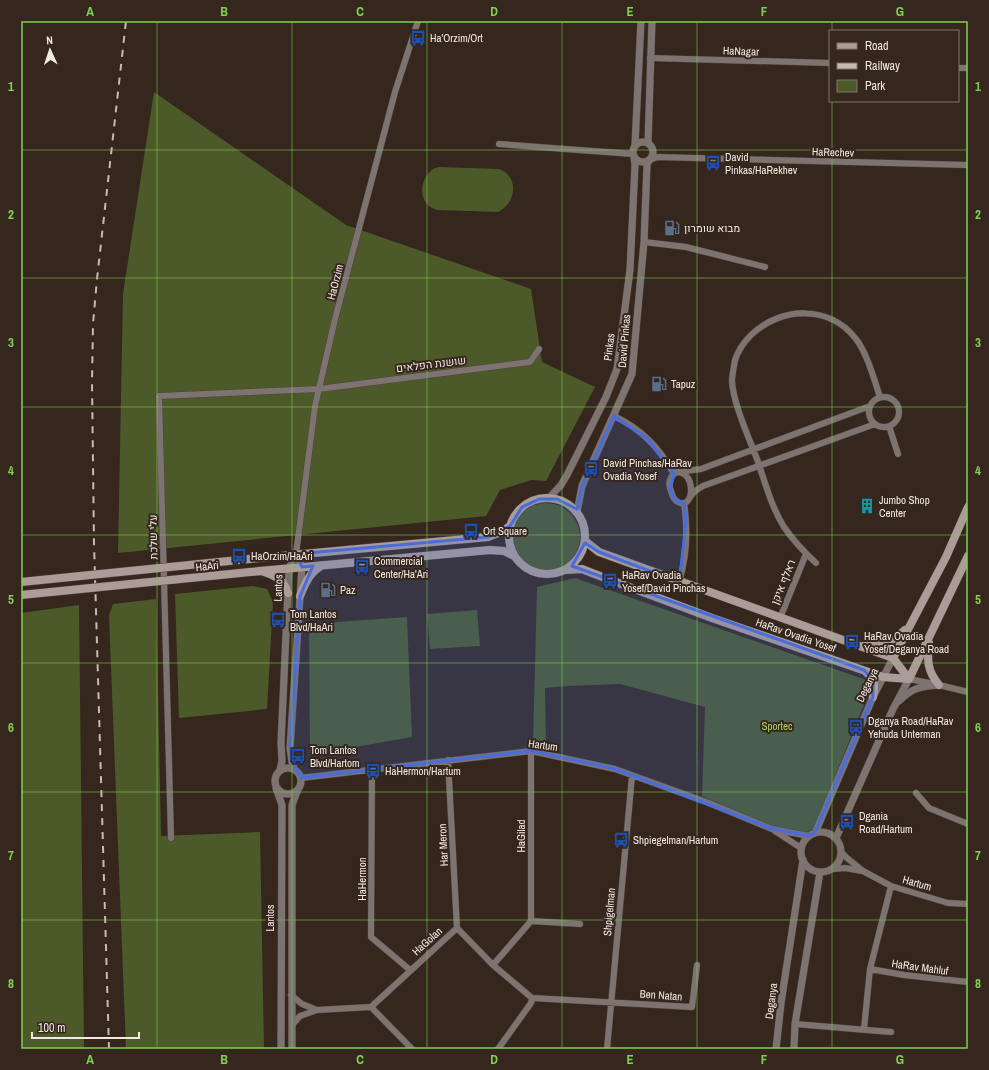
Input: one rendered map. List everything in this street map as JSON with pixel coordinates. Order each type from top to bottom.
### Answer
[{"type":"main road","points":[[549,498],[563,502],[577,512],[584,528],[585,540],[579,557],[566,570],[549,574],[537,573],[526,568],[514,556],[508,538],[510,526],[515,515],[522,507],[533,501],[549,498]]},
{"type":"main road","name":"Deganya","points":[[893,658],[946,557],[968,507]]},
{"type":"main road","name":"HaAri","points":[[21,582],[296,554],[488,537],[503,531],[510,526]]},
{"type":"main road","name":"HaRav Ovadia Yosef","points":[[585,540],[599,552],[678,582],[893,658]]},
{"type":"main road","name":"HaAri","points":[[21,596],[289,568],[490,550],[504,551],[514,556]]},
{"type":"main road","points":[[893,658],[909,679],[968,556]]},
{"type":"main road","points":[[300,596],[307,579],[322,565]]},
{"type":"main road","name":"HaRav Ovadia Yosef","points":[[566,570],[582,570],[592,572],[705,615],[883,677],[909,679]]},
{"type":"main road","points":[[262,571],[278,578],[283,582],[288,593]]},
{"type":"main road","points":[[858,646],[880,645],[891,641],[910,625]]},
{"type":"main road","points":[[930,635],[928,654],[930,671],[932,677],[939,685]]},
{"type":"main road","points":[[864,670],[873,680],[873,697]]},
{"type":"street","name":"HaOrzim","points":[[296,554],[315,406],[395,92],[418,21]]},
{"type":"street","points":[[633,156],[633,148],[635,144],[641,21]]},
{"type":"street","points":[[499,144],[633,156],[639,162],[646,162],[649,160],[652,156],[653,150],[648,143],[652,21]]},
{"type":"street","name":"HaNagar","points":[[650,58],[829,63]]},
{"type":"street","points":[[635,144],[641,142],[648,143]]},
{"type":"street","name":"Pinkas","points":[[549,498],[568,475],[606,397],[617,369],[630,270],[635,165],[633,156]]},
{"type":"street","name":"HaRechev","points":[[649,160],[657,157],[968,165]]},
{"type":"street","name":"David Pinkas","points":[[577,512],[582,486],[632,374],[644,242],[647,165],[649,160]]},
{"type":"street","points":[[644,242],[686,247],[765,267]]},
{"type":"street","points":[[816,563],[793,539],[781,521],[772,503],[738,408],[732,382],[736,359],[746,340],[760,326],[779,317],[799,313],[820,315],[839,323],[856,339],[867,361],[880,397]]},
{"type":"street","name":"שושנת הפלאים","points":[[319,389],[530,362],[539,349]]},
{"type":"street","name":"עלי שלכת","points":[[171,838],[159,396],[319,389]]},
{"type":"street","points":[[880,397],[890,398],[898,406],[899,411],[897,418],[895,422],[889,426],[882,427],[875,424],[869,415],[870,406],[874,400],[880,397]]},
{"type":"street","points":[[684,503],[676,500],[671,492],[670,483],[676,473],[701,469],[870,406]]},
{"type":"street","points":[[614,416],[636,428],[648,438],[676,473],[685,475],[689,481],[691,490],[690,497]]},
{"type":"street","points":[[684,503],[695,491],[702,487],[875,424]]},
{"type":"street","points":[[889,426],[898,454]]},
{"type":"street","points":[[678,582],[685,553],[686,520],[684,503]]},
{"type":"street","name":"Lantos","points":[[294,769],[290,748],[302,567],[296,554]]},
{"type":"street","name":"Lantos","points":[[280,770],[282,761],[281,743],[289,568],[296,554]]},
{"type":"street","name":"ראלף איקן","points":[[780,618],[806,554]]},
{"type":"street","name":"Deganya","points":[[812,834],[873,697],[893,658]]},
{"type":"street","points":[[836,838],[893,709],[909,679],[968,692]]},
{"type":"street","points":[[893,709],[900,700],[914,690],[925,686],[939,685]]},
{"type":"street","name":"Hartum","points":[[301,778],[372,771],[448,760],[531,751],[615,769],[710,803],[772,829],[797,835],[812,834]]},
{"type":"street","name":"HaGilad","points":[[531,751],[531,922]]},
{"type":"street","name":"Har Meron","points":[[448,760],[457,928]]},
{"type":"street","points":[[287,768],[294,769],[301,778],[300,786],[295,792],[287,794],[283,793],[276,788],[274,780],[277,772],[287,768]]},
{"type":"street","name":"HaHermon","points":[[372,771],[371,937],[410,970]]},
{"type":"street","name":"Shpigelman","points":[[607,1049],[632,776]]},
{"type":"street","name":"Lantos","points":[[276,788],[282,805],[281,1049]]},
{"type":"street","name":"Lantos","points":[[292,1049],[292,805],[298,789]]},
{"type":"street","points":[[916,793],[929,808],[968,824]]},
{"type":"street","name":"Hartum","points":[[772,829],[801,848]]},
{"type":"street","points":[[824,832],[836,838],[841,852],[839,862],[832,869],[826,872],[813,871],[802,860],[801,848],[805,839],[812,834],[824,832]]},
{"type":"street","name":"Hartum","points":[[841,852],[863,871],[891,886],[948,903],[968,904]]},
{"type":"street","name":"Deganya","points":[[776,1049],[781,1003],[802,860]]},
{"type":"street","name":"Hartum","points":[[832,869],[844,868],[863,871]]},
{"type":"street","points":[[794,1049],[795,1024],[820,872]]},
{"type":"street","points":[[864,1029],[870,969],[891,886]]},
{"type":"street","points":[[493,965],[531,922],[580,924]]},
{"type":"street","name":"HaGolan","points":[[371,1007],[457,928],[493,965],[532,998]]},
{"type":"street","name":"Ben Natan","points":[[611,1002],[692,1007],[697,965]]},
{"type":"street","name":"HaRav Mahluf","points":[[870,969],[904,975],[968,982]]},
{"type":"street","points":[[291,995],[302,1004],[317,1010]]},
{"type":"street","points":[[498,1049],[531,1003],[532,998],[611,1002]]},
{"type":"street","points":[[292,1024],[300,1016],[317,1010],[371,1007],[409,1048]]},
{"type":"street","points":[[795,1024],[891,1032]]},
{"type":"highlighted area","points":[[614,416],[648,439],[674,474],[670,490],[676,500],[684,503],[686,521],[679,582],[599,552],[585,543],[572,566],[864,670],[873,680],[873,697],[815,833],[809,836],[772,829],[615,769],[531,751],[301,778],[292,762],[290,748],[300,596],[313,566],[302,567],[296,554],[488,537],[510,526],[522,507],[539,499],[557,499],[577,509],[582,486]]},
{"type":"green space","points":[[154,92],[346,225],[531,289],[542,362],[595,387],[546,481],[531,480],[500,490],[486,516],[118,553],[123,294]]},
{"type":"green space","points":[[439,167],[499,169],[510,177],[513,190],[512,196],[504,208],[498,212],[438,210],[429,206],[425,201],[422,190],[425,178],[433,169]]},
{"type":"green space","points":[[546,503],[559,506],[570,513],[577,524],[580,537],[577,550],[570,561],[559,568],[546,571],[533,568],[522,561],[515,550],[512,537],[515,524],[522,513],[533,506]]},
{"type":"green space","name":"Sportec","points":[[575,578],[866,680],[869,692],[814,828],[798,837],[702,796],[705,707],[620,684],[545,688],[546,743],[533,743],[537,587]]},
{"type":"green space","points":[[253,586],[267,589],[273,602],[267,709],[179,718],[175,594]]},
{"type":"green space","points":[[156,599],[161,836],[260,832],[264,1049],[126,1049],[109,615],[113,604]]},
{"type":"green space","points":[[79,605],[84,1049],[21,1049],[21,613]]},
{"type":"green space","points":[[477,610],[480,646],[430,649],[427,614]]},
{"type":"green space","points":[[407,617],[412,737],[310,755],[309,624]]},
{"type":"railway","points":[[109,1049],[94,543],[92,382],[93,324],[97,279],[126,21]]},
{"type":"place","name":"Ha'Orzim/Ort","points":[[418,38]]},
{"type":"place","name":"David Pinkas/HaRekhev","points":[[713,163]]},
{"type":"place","name":"מבוא שומרון","points":[[672,228]]},
{"type":"place","name":"Tapuz","points":[[659,384]]},
{"type":"place","name":"David Pinchas/HaRav Ovadia Yosef","points":[[591,469]]},
{"type":"place","name":"Jumbo Shop Center","points":[[867,506]]},
{"type":"place","name":"Ort Square","points":[[471,531]]},
{"type":"place","name":"HaOrzim/HaAri","points":[[239,556]]},
{"type":"place","name":"Commercial Center/Ha'Ari","points":[[362,567]]},
{"type":"place","name":"HaRav Ovadia Yosef/David Pinchas","points":[[610,581]]},
{"type":"place","name":"Paz","points":[[328,590]]},
{"type":"place","name":"Tom Lantos Blvd/HaAri","points":[[278,620]]},
{"type":"place","name":"HaRav Ovadia Yosef/Deganya Road","points":[[852,642]]},
{"type":"place","name":"Dganya Road/HaRav Yehuda Unterman","points":[[856,727]]},
{"type":"place","name":"Tom Lantos Blvd/Hartom","points":[[298,756]]},
{"type":"place","name":"HaHermon/Hartum","points":[[373,771]]},
{"type":"place","name":"Dgania Road/Hartum","points":[[847,822]]},
{"type":"place","name":"Shpiegelman/Hartum","points":[[621,840]]}]
